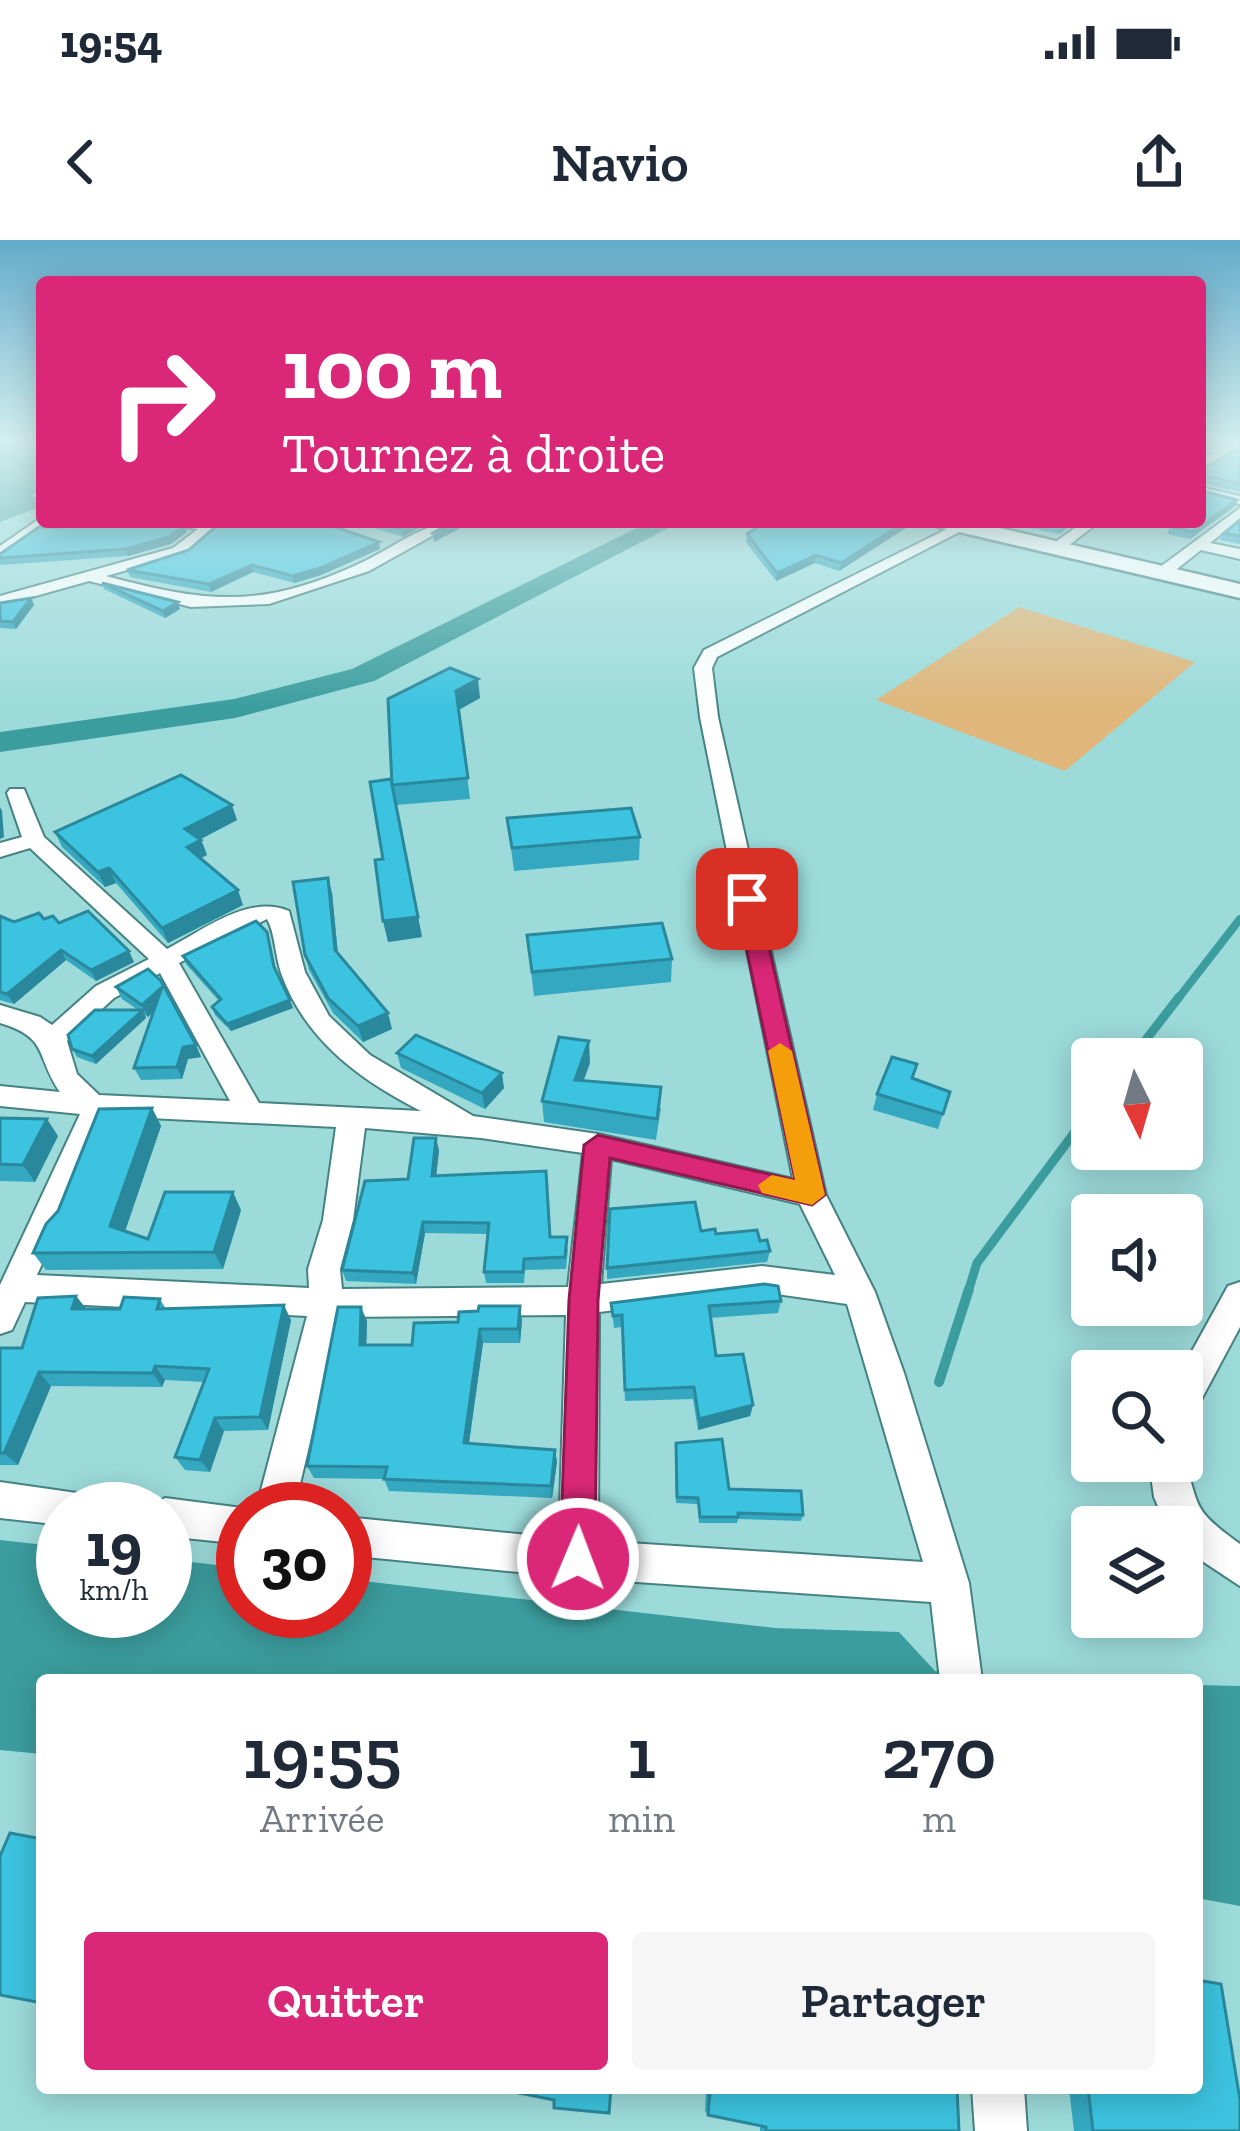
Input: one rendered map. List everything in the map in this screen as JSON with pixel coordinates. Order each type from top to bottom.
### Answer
[{"type":"street","points":[[0,553],[27,532]]},
{"type":"street","points":[[0,601],[178,551],[203,532]]},
{"type":"street","points":[[95,578],[198,604],[238,603],[301,590],[432,532]]},
{"type":"street","points":[[942,532],[710,654],[703,668],[709,717],[812,1195],[859,1292],[950,1583],[961,1672]]},
{"type":"street","points":[[1000,532],[1240,591]]},
{"type":"street","points":[[1059,546],[1078,532]]},
{"type":"street","points":[[1162,573],[1221,532]]},
{"type":"street","points":[[370,538],[405,547]]},
{"type":"street","points":[[1199,545],[1240,554]]},
{"type":"street","points":[[17,793],[34,840],[164,959],[250,1112]]},
{"type":"street","points":[[0,850],[34,840]]},
{"type":"street","points":[[53,1039],[105,992],[252,914],[269,911],[281,916],[293,975],[315,1012],[362,1064],[397,1090],[483,1127]]},
{"type":"street","points":[[0,1014],[31,1023],[53,1039],[58,1072],[65,1083],[97,1108]]},
{"type":"street","points":[[0,1096],[97,1108],[483,1127],[598,1145],[812,1195]]},
{"type":"street","points":[[0,1320],[97,1108]]},
{"type":"street","points":[[282,1482],[327,1303],[324,1270],[338,1220],[352,1118]]},
{"type":"street","points":[[578,1559],[584,1300],[598,1145]]},
{"type":"street","points":[[17,1288],[327,1303],[584,1300],[762,1279],[859,1292]]},
{"type":"street","points":[[1203,1364],[1240,1296]]},
{"type":"street","points":[[1168,1482],[1168,1495],[1197,1538],[1240,1567]]},
{"type":"street","points":[[0,1500],[36,1504]]},
{"type":"street","points":[[372,1539],[578,1559],[950,1583]]},
{"type":"street","points":[[998,2094],[1001,2131]]},
{"type":"shaded area","points":[[1019,607],[1195,662],[1065,771],[876,700]]},
{"type":"water","points":[[0,1540],[36,1544],[36,1638],[192,1638],[192,1562],[216,1565],[216,1638],[372,1638],[372,1582],[775,1628],[899,1632],[935,1671],[971,1674],[36,1674],[36,1753],[0,1750]]},
{"type":"water","points":[[1203,1685],[1240,1686],[1240,1906],[1203,1899]]},
{"type":"building","points":[[31,532],[175,532],[126,549],[0,558]]},
{"type":"building","points":[[209,532],[351,532],[379,542],[293,576],[252,565],[209,584],[127,570],[189,550]]},
{"type":"building","points":[[889,532],[841,563],[816,555],[777,573],[747,534]]},
{"type":"building","points":[[102,583],[178,602],[163,611]]},
{"type":"building","points":[[31,598],[13,622],[0,621],[0,603]]},
{"type":"building","points":[[450,668],[478,679],[456,691],[468,778],[392,785],[388,699]]},
{"type":"building","points":[[181,775],[232,805],[185,829],[201,840],[187,847],[238,890],[162,928],[109,868],[98,872],[55,832]]},
{"type":"building","points":[[391,779],[418,917],[383,921],[375,860],[383,859],[370,782]]},
{"type":"building","points":[[631,808],[640,837],[512,848],[507,818]]},
{"type":"building","points":[[328,878],[335,950],[388,1013],[358,1026],[328,998],[305,955],[293,882]]},
{"type":"building","points":[[88,911],[129,951],[91,970],[61,950],[7,994],[0,992],[0,916],[14,922],[39,913],[59,923]]},
{"type":"building","points":[[256,921],[267,932],[274,967],[290,1000],[227,1024],[212,1007],[221,999],[183,956]]},
{"type":"building","points":[[662,923],[672,959],[532,972],[527,935]]},
{"type":"building","points":[[148,969],[161,981],[196,1045],[183,1047],[177,1067],[134,1068],[162,987],[142,1005],[116,987]]},
{"type":"building","points":[[95,1010],[143,1010],[92,1056],[72,1049],[68,1035]]},
{"type":"building","points":[[416,1035],[502,1073],[482,1093],[397,1053]]},
{"type":"building","points":[[559,1037],[589,1041],[575,1080],[661,1087],[657,1119],[542,1101]]},
{"type":"building","points":[[892,1057],[917,1064],[912,1078],[950,1092],[943,1114],[877,1094]]},
{"type":"building","points":[[152,1108],[110,1226],[148,1239],[165,1192],[233,1192],[214,1252],[33,1253],[46,1224],[58,1211],[99,1109]]},
{"type":"building","points":[[0,1118],[47,1119],[23,1165],[0,1164]]},
{"type":"building","points":[[414,1138],[436,1138],[432,1176],[546,1171],[550,1237],[567,1237],[565,1257],[524,1259],[523,1272],[484,1272],[489,1223],[423,1222],[413,1273],[342,1270],[365,1181],[408,1179]]},
{"type":"building","points":[[695,1202],[701,1231],[757,1230],[770,1251],[607,1268],[610,1209]]},
{"type":"building","points":[[778,1286],[781,1301],[709,1306],[716,1356],[743,1354],[753,1405],[699,1419],[694,1387],[625,1390],[622,1315],[613,1316],[611,1303]]},
{"type":"building","points":[[76,1296],[72,1309],[120,1309],[124,1297],[160,1299],[157,1309],[284,1305],[260,1417],[215,1418],[200,1460],[175,1457],[209,1369],[155,1366],[153,1373],[39,1372],[4,1453],[0,1453],[0,1348],[22,1348],[38,1298]]},
{"type":"building","points":[[479,1306],[520,1306],[518,1329],[480,1329],[464,1443],[555,1450],[551,1486],[384,1479],[387,1467],[307,1466],[338,1307],[361,1307],[360,1345],[412,1345],[414,1323],[458,1322],[459,1312],[478,1311]]},
{"type":"building","points":[[722,1439],[729,1489],[801,1491],[803,1515],[700,1517],[698,1498],[677,1497],[676,1443]]},
{"type":"building","points":[[10,1833],[36,1838],[36,2002],[0,1995],[0,1856]]},
{"type":"building","points":[[1203,1981],[1221,1984],[1240,2100],[1240,2131],[1093,2131],[1089,2094],[1203,2094]]},
{"type":"building","points":[[524,2094],[611,2094],[609,2113],[554,2108],[554,2100]]},
{"type":"building","points":[[710,2094],[957,2094],[959,2131],[766,2131],[766,2127],[708,2115]]},
{"type":"waterway","points":[[0,742],[235,708],[363,675],[648,532]]},
{"type":"waterway","points":[[1177,1000],[1240,919]]},
{"type":"waterway","points":[[1147,1038],[1179,997]]},
{"type":"waterway","points":[[968,1292],[977,1263],[1071,1137]]},
{"type":"waterway","points":[[939,1382],[969,1289]]},
{"type":"slow traffic","points":[[772,1185],[812,1195],[780,1051]]},
{"type":"route","points":[[578,1559],[584,1300],[598,1145],[812,1195],[747,899]]}]
